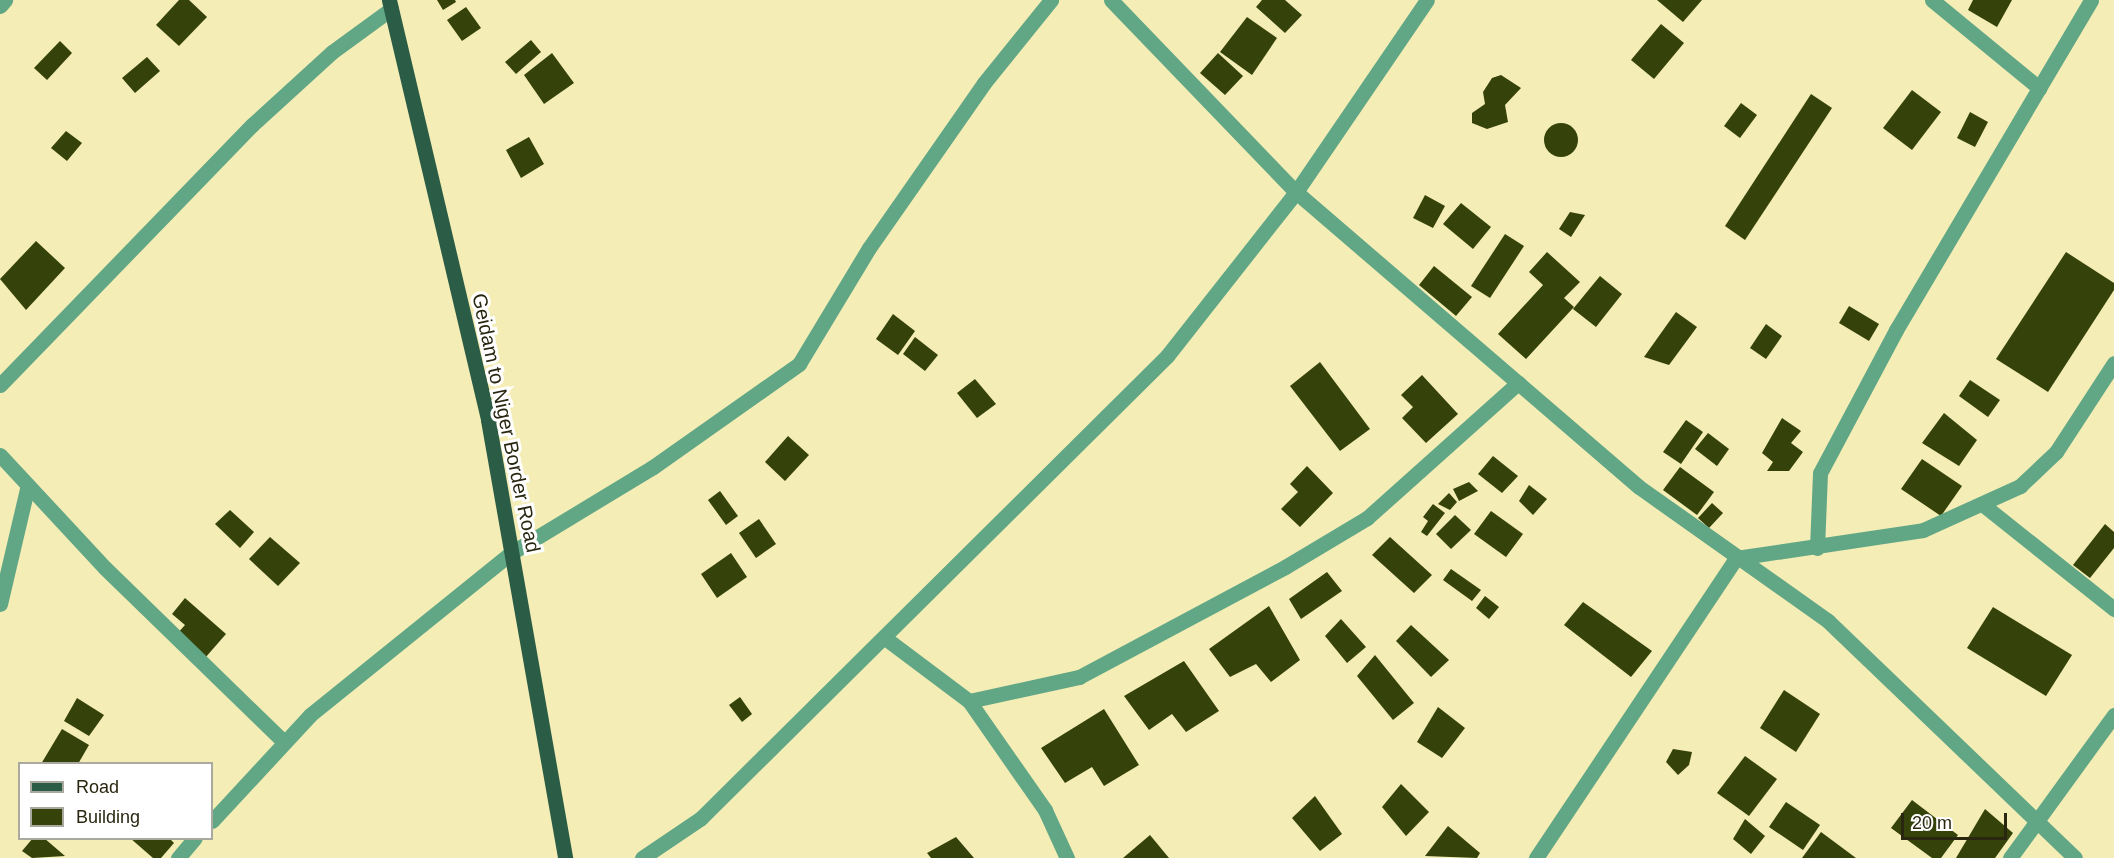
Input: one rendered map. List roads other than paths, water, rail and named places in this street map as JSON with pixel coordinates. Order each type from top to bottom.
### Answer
[{"type":"main road","name":"Geidam to Niger Border Road","points":[[390,4],[488,420],[565,858]]},
{"type":"street","points":[[0,6],[5,0]]},
{"type":"street","points":[[213,820],[283,741],[511,553],[653,467],[799,364],[875,238],[984,83],[1051,0]]},
{"type":"street","points":[[1112,0],[1296,192],[1639,487],[1736,558],[1828,621],[2076,858]]},
{"type":"street","points":[[642,858],[701,818],[1167,356],[1296,192],[1427,0]]},
{"type":"street","points":[[1932,0],[2039,88]]},
{"type":"street","points":[[1817,548],[1820,473],[1896,330],[2091,0]]},
{"type":"street","points":[[0,385],[252,124],[332,52],[390,4]]},
{"type":"street","points":[[1536,858],[1736,558],[1817,548],[1923,530],[2020,486],[2056,452],[2114,363]]},
{"type":"street","points":[[969,701],[1079,677],[1285,567],[1367,518],[1518,383]]},
{"type":"street","points":[[0,455],[283,741]]},
{"type":"street","points":[[0,604],[28,484]]},
{"type":"street","points":[[1982,504],[2114,609]]},
{"type":"street","points":[[885,638],[969,701],[1045,810],[1067,858]]},
{"type":"street","points":[[2010,858],[2114,715]]},
{"type":"street","points":[[178,858],[193,840]]}]
